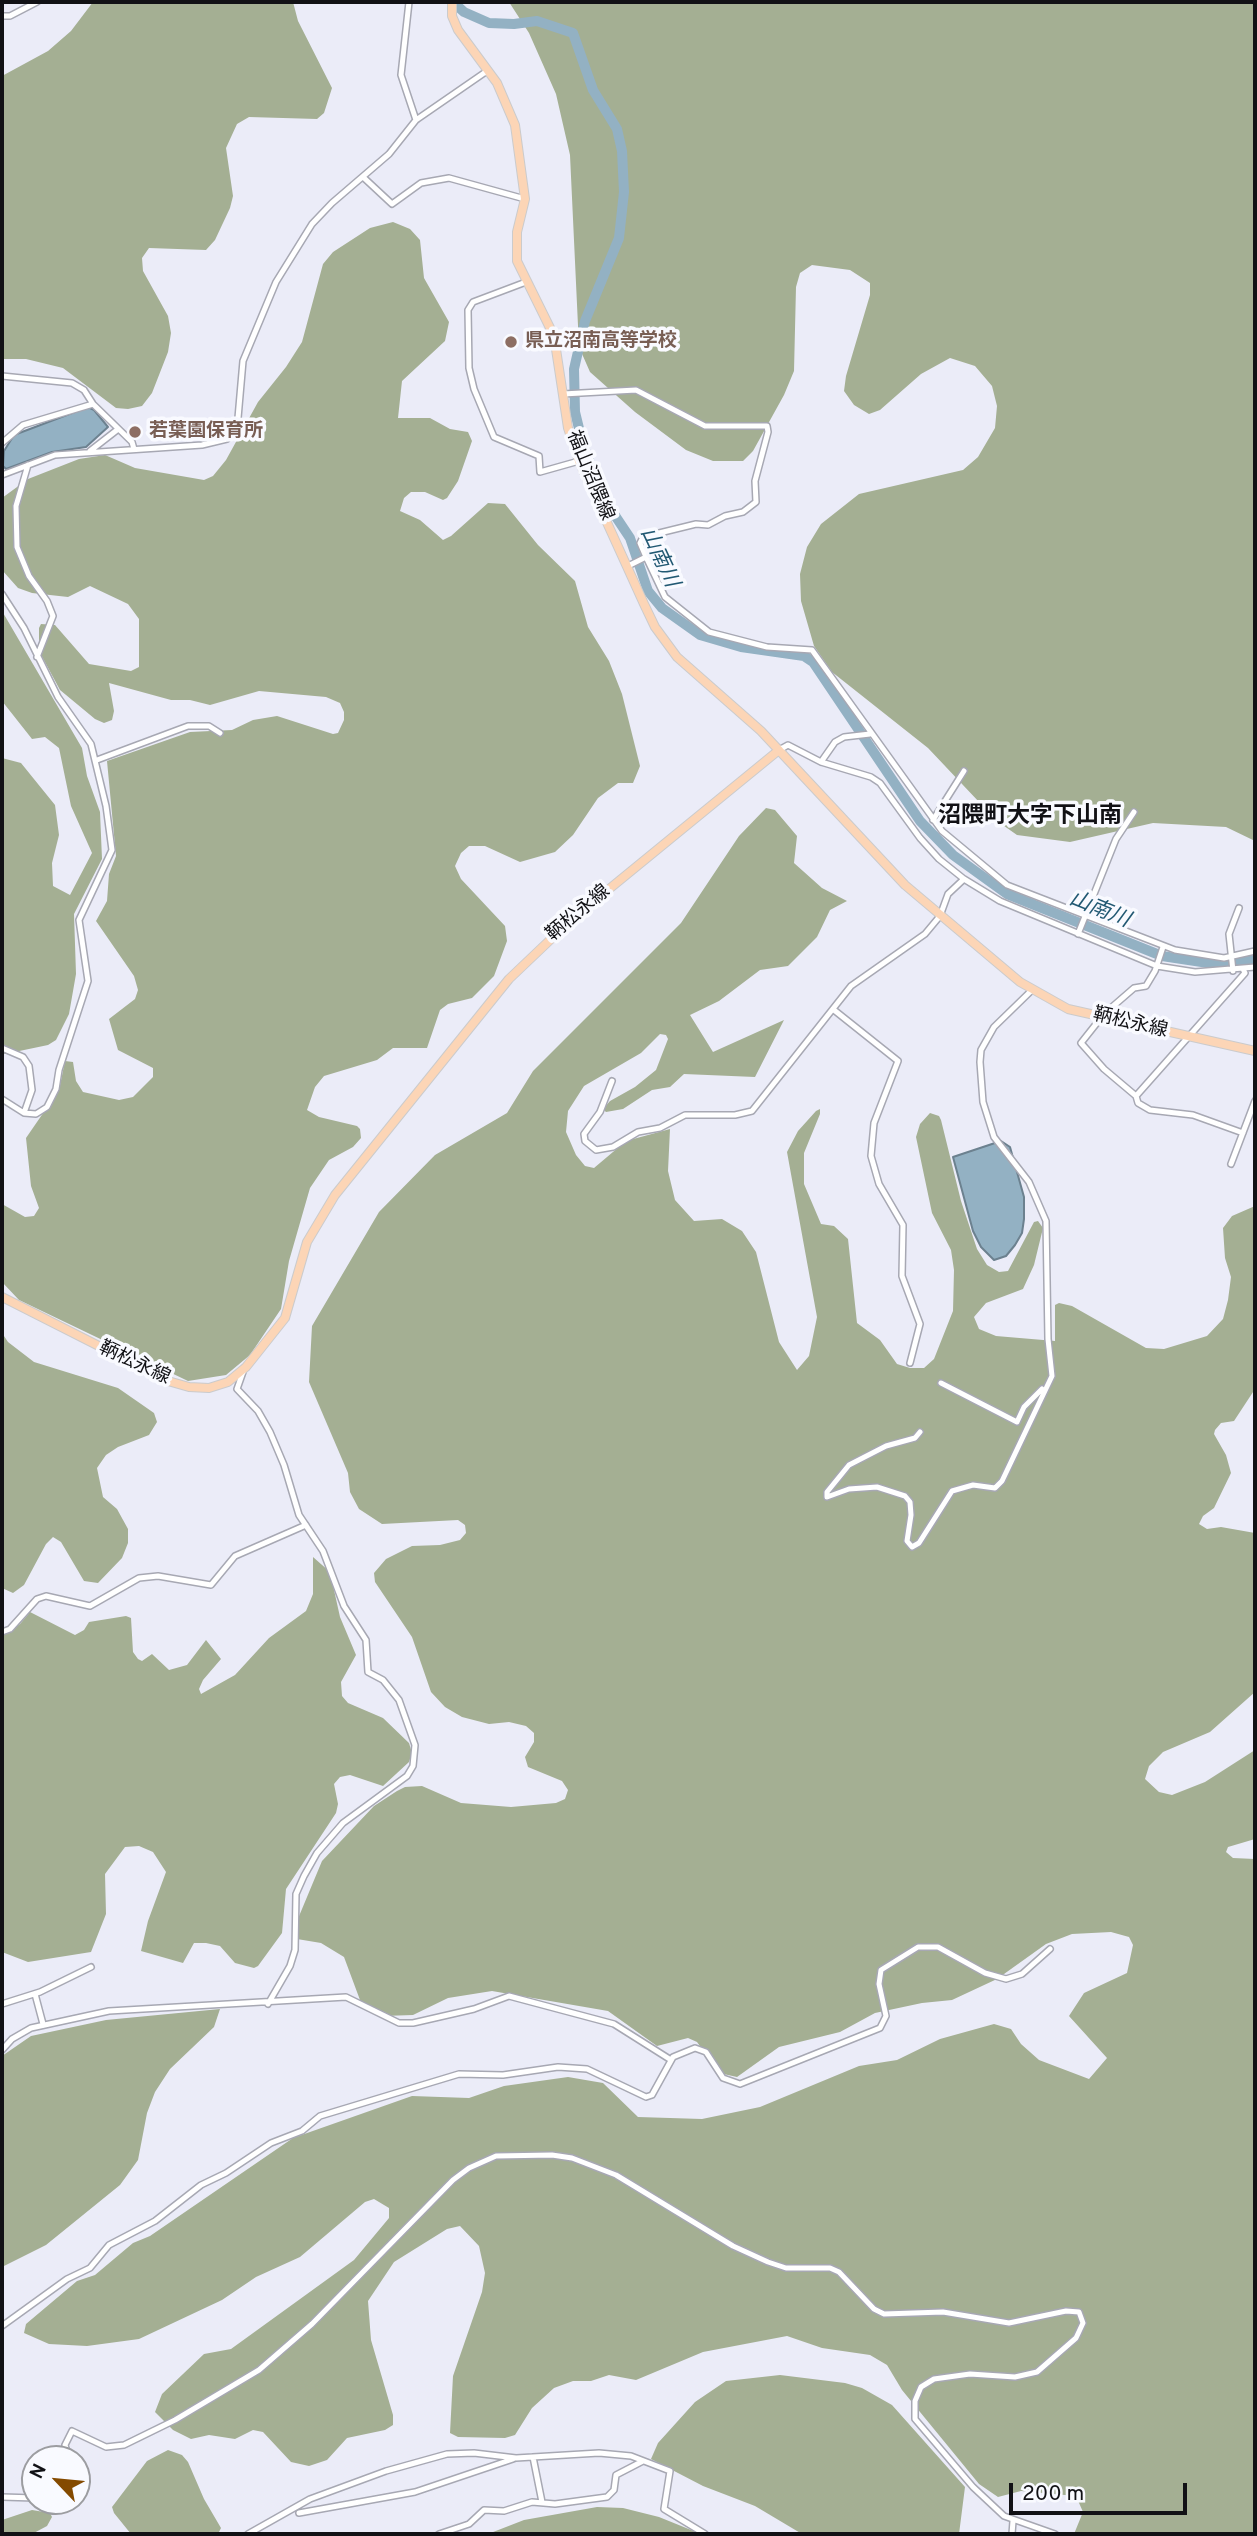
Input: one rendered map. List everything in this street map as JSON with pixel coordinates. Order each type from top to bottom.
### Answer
[{"type":"main road","name":"福山沼隈線","points":[[452,4],[458,30],[497,83],[515,125],[526,200],[515,248],[526,282],[554,336],[565,393],[568,428],[579,461],[631,565],[655,627],[677,657],[779,750]]},
{"type":"main road","name":"鞆松永線","points":[[2,1297],[168,1381],[189,1387],[209,1388],[228,1382],[244,1368],[285,1318],[307,1242],[328,1203],[509,979],[570,921],[779,750],[868,848],[940,916],[1032,990],[1068,1009],[1255,1051]]},
{"type":"street","points":[[2,16],[16,13],[37,2]]},
{"type":"street","points":[[409,2],[401,75],[416,120]]},
{"type":"street","points":[[2,475],[55,455],[216,443],[235,430],[243,361],[276,282],[312,224],[389,154],[416,120],[487,71]]},
{"type":"street","points":[[363,177],[392,204],[421,183],[449,178],[526,200]]},
{"type":"street","points":[[526,282],[473,302],[468,310],[470,368],[474,389],[494,437],[539,456],[540,472],[579,461]]},
{"type":"street","points":[[2,376],[72,383],[84,390],[117,430],[132,442],[134,449]]},
{"type":"street","points":[[565,393],[636,390],[705,426],[767,426],[768,432],[755,481],[756,502],[735,515],[725,516],[708,525],[696,524],[643,537],[640,543],[665,597],[709,632],[767,647],[811,650],[861,716],[868,734],[933,820],[978,863],[1007,885],[1162,948],[1200,956],[1232,957],[1255,951]]},
{"type":"street","points":[[2,443],[23,425],[93,404]]},
{"type":"street","points":[[90,451],[117,430]]},
{"type":"street","points":[[29,465],[16,506],[18,547],[29,576],[47,601],[53,616],[37,656]]},
{"type":"street","points":[[631,565],[646,557]]},
{"type":"street","points":[[2,594],[24,628],[58,697],[91,744],[97,761],[112,850],[79,920],[88,981],[63,1056],[56,1089],[47,1107],[36,1114],[24,1113],[2,1098]]},
{"type":"street","points":[[97,761],[188,726],[209,726],[220,733]]},
{"type":"street","points":[[821,762],[835,742],[868,734]]},
{"type":"street","points":[[779,750],[788,745],[821,762],[880,783],[920,838],[964,879],[1000,901],[1180,972],[1255,967]]},
{"type":"street","points":[[933,820],[964,771]]},
{"type":"street","points":[[1079,932],[1116,839],[1134,812]]},
{"type":"street","points":[[612,1081],[600,1112],[584,1134],[585,1142],[596,1150],[613,1147],[638,1132],[660,1128],[685,1115],[746,1114],[757,1106],[851,986],[925,934],[940,916],[948,894],[964,879]]},
{"type":"street","points":[[1233,969],[1229,934],[1239,908]]},
{"type":"street","points":[[1162,948],[1146,986],[1134,988],[1101,1018],[1081,1043],[1104,1069],[1136,1096],[1138,1103],[1150,1110],[1193,1115],[1242,1133]]},
{"type":"street","points":[[1136,1096],[1245,973],[1243,969]]},
{"type":"street","points":[[920,1432],[915,1438],[886,1446],[849,1465],[827,1492],[827,1497],[849,1489],[877,1487],[905,1496],[910,1502],[911,1515],[907,1541],[912,1547],[919,1543],[953,1491],[973,1485],[995,1488],[1002,1480],[1053,1368],[1048,1339],[1046,1221],[1029,1182],[994,1137],[983,1102],[980,1062],[981,1050],[993,1027],[1032,990]]},
{"type":"street","points":[[834,1010],[898,1061],[874,1123],[871,1156],[879,1184],[903,1225],[904,1285],[920,1324],[910,1363]]},
{"type":"street","points":[[2,1048],[23,1057],[29,1066],[32,1090],[24,1113]]},
{"type":"street","points":[[1231,1164],[1255,1101]]},
{"type":"street","points":[[244,1368],[237,1388],[258,1411],[270,1432],[299,1515],[330,1565],[344,1606],[366,1640],[368,1672],[383,1680],[399,1699],[413,1737],[413,1766],[397,1785],[343,1823],[317,1853],[296,1894],[298,1929],[290,1966],[268,2004]]},
{"type":"street","points":[[941,1383],[1017,1422],[1024,1407],[1047,1384]]},
{"type":"street","points":[[2,1632],[10,1629],[37,1599],[46,1596],[90,1606],[139,1578],[158,1576],[211,1584],[235,1556],[306,1525]]},
{"type":"street","points":[[2,2326],[67,2279],[90,2268],[109,2245],[155,2221],[201,2185],[226,2173],[271,2143],[302,2131],[320,2116],[459,2074],[503,2075],[558,2067],[587,2069],[646,2097],[652,2095],[671,2060],[683,2050],[702,2050],[723,2078],[740,2084],[880,2028],[886,2016],[879,1984],[881,1970],[918,1947],[938,1947],[985,1973],[1006,1979],[1022,1974],[1050,1949]]},
{"type":"street","points":[[2,2004],[35,1994],[91,1967]]},
{"type":"street","points":[[35,1994],[43,2024]]},
{"type":"street","points":[[2,2050],[12,2039],[43,2024],[109,2011],[268,2004],[346,1997],[399,2023],[414,2023],[474,2009],[509,1996],[614,2024],[671,2060]]},
{"type":"street","points":[[66,2445],[65,2439],[72,2431],[106,2447],[124,2445],[175,2420],[236,2384],[283,2351],[461,2174],[496,2156],[541,2154],[572,2158],[616,2175],[733,2246],[768,2262],[793,2269],[830,2268],[839,2272],[874,2309],[884,2314],[943,2312],[1009,2323],[1066,2311],[1079,2312],[1083,2323],[1076,2338],[1037,2372],[1015,2377],[970,2374],[934,2379],[921,2387],[915,2401],[915,2419],[973,2487],[1004,2516],[1055,2534]]},
{"type":"street","points":[[248,2534],[310,2498],[424,2459],[474,2453],[516,2458],[600,2453],[643,2461],[672,2473],[664,2509],[705,2534]]},
{"type":"street","points":[[533,2457],[542,2502]]},
{"type":"street","points":[[299,2513],[415,2492],[516,2458]]},
{"type":"street","points":[[439,2534],[469,2524],[480,2511],[504,2511],[542,2502],[555,2504],[607,2497],[614,2490],[616,2475],[643,2461]]},
{"type":"street","points":[[2,2497],[21,2498]]},
{"type":"street","points":[[1012,2534],[1013,2521]]},
{"type":"green space","points":[[93,2],[293,2],[298,21],[332,88],[324,113],[317,119],[249,117],[237,124],[226,148],[233,196],[215,240],[206,250],[149,248],[142,258],[143,271],[168,316],[171,333],[168,352],[152,393],[142,406],[128,409],[116,408],[63,368],[26,359],[2,359],[2,76],[48,51],[71,31]]},
{"type":"green space","points":[[509,2],[1255,2],[1255,841],[1226,827],[1153,823],[1070,842],[1017,835],[997,821],[928,748],[832,672],[814,646],[801,601],[800,574],[807,547],[821,524],[859,494],[963,470],[978,457],[995,428],[997,406],[992,386],[975,366],[950,358],[921,374],[880,410],[869,414],[854,405],[844,391],[870,295],[870,283],[850,270],[812,265],[800,273],[796,287],[794,371],[753,451],[743,461],[713,461],[686,450],[635,412],[590,372],[579,347],[570,155],[556,94],[529,33]]},
{"type":"green space","points":[[393,222],[410,229],[420,240],[424,278],[449,322],[445,341],[402,381],[398,418],[430,418],[450,429],[468,432],[472,441],[458,481],[447,498],[443,500],[425,492],[411,492],[404,498],[400,511],[420,520],[443,540],[488,503],[505,504],[538,545],[575,581],[588,627],[609,661],[622,694],[640,766],[633,783],[618,783],[598,798],[573,835],[555,852],[520,862],[485,846],[469,846],[461,853],[455,866],[461,879],[505,926],[507,941],[494,976],[472,998],[448,1004],[440,1010],[427,1048],[393,1048],[377,1060],[324,1076],[315,1087],[307,1110],[319,1117],[357,1126],[361,1138],[353,1147],[329,1160],[310,1188],[289,1261],[281,1309],[250,1355],[226,1375],[188,1381],[19,1300],[2,1282],[2,1204],[25,1217],[34,1216],[39,1208],[31,1186],[26,1138],[59,1090],[65,1061],[73,1062],[76,1081],[83,1092],[119,1100],[133,1097],[153,1077],[153,1068],[118,1050],[109,1019],[135,999],[138,990],[134,976],[96,921],[107,901],[109,874],[116,856],[107,761],[190,732],[232,730],[253,720],[277,716],[333,734],[338,733],[344,720],[344,712],[340,703],[326,697],[259,691],[210,705],[190,700],[171,700],[109,683],[114,711],[112,720],[104,723],[95,719],[60,690],[39,651],[39,628],[41,624],[55,625],[89,664],[131,671],[139,667],[139,619],[128,604],[90,586],[68,597],[32,593],[18,588],[2,570],[2,498],[28,479],[79,459],[105,455],[135,468],[204,480],[213,476],[226,460],[258,402],[302,342],[323,264],[333,252],[370,228]]},
{"type":"green space","points":[[2,611],[82,748],[87,776],[100,812],[102,859],[74,914],[76,974],[69,1014],[56,1040],[48,1045],[5,1054],[2,1053],[2,758],[21,763],[55,805],[59,835],[52,863],[53,886],[70,895],[92,853],[71,806],[59,748],[45,737],[32,739],[2,701]]},
{"type":"green space","points":[[766,808],[775,810],[797,836],[794,863],[822,888],[847,901],[830,910],[817,937],[788,966],[760,970],[719,1001],[690,1015],[713,1052],[784,1020],[755,1077],[684,1074],[670,1087],[652,1090],[623,1109],[606,1112],[603,1109],[610,1101],[635,1087],[656,1070],[668,1039],[666,1035],[660,1034],[641,1053],[584,1086],[568,1111],[566,1132],[576,1155],[585,1166],[594,1168],[626,1141],[670,1129],[668,1171],[675,1200],[694,1221],[722,1219],[742,1231],[756,1252],[779,1342],[797,1370],[809,1356],[817,1317],[787,1152],[798,1131],[820,1109],[804,1153],[804,1184],[821,1224],[834,1226],[848,1239],[857,1323],[880,1340],[897,1364],[910,1368],[924,1368],[934,1359],[953,1311],[954,1270],[951,1250],[932,1213],[916,1137],[920,1124],[930,1113],[939,1116],[941,1120],[961,1201],[977,1249],[987,1265],[999,1272],[1008,1271],[1034,1222],[1038,1221],[1043,1228],[1034,1265],[1023,1289],[986,1303],[974,1317],[979,1329],[996,1336],[1055,1341],[1055,1305],[1059,1303],[1072,1306],[1146,1348],[1164,1349],[1207,1336],[1223,1319],[1228,1300],[1231,1277],[1225,1258],[1223,1228],[1232,1216],[1255,1206],[1255,1389],[1234,1421],[1221,1423],[1215,1430],[1214,1434],[1226,1455],[1231,1473],[1214,1508],[1203,1516],[1199,1524],[1207,1529],[1221,1527],[1255,1533],[1255,1692],[1210,1732],[1163,1752],[1149,1766],[1145,1779],[1159,1792],[1172,1795],[1205,1782],[1255,1750],[1255,1839],[1228,1847],[1226,1852],[1233,1858],[1255,1859],[1255,2534],[1074,2534],[1083,2512],[1076,2496],[1021,2491],[998,2497],[979,2484],[902,2390],[887,2365],[870,2355],[822,2348],[787,2336],[703,2352],[636,2380],[609,2375],[591,2381],[573,2381],[554,2388],[532,2408],[515,2435],[505,2438],[458,2437],[450,2433],[453,2376],[482,2292],[485,2273],[479,2246],[460,2226],[447,2229],[394,2262],[368,2301],[371,2340],[393,2415],[393,2425],[385,2430],[347,2438],[327,2460],[309,2466],[291,2462],[263,2432],[253,2430],[235,2439],[209,2435],[191,2439],[173,2430],[155,2412],[162,2394],[204,2354],[231,2349],[354,2260],[389,2218],[389,2208],[374,2199],[365,2202],[300,2257],[256,2277],[222,2300],[139,2339],[87,2346],[49,2344],[24,2333],[26,2324],[77,2281],[95,2275],[133,2243],[150,2236],[293,2138],[412,2096],[469,2098],[504,2086],[568,2077],[603,2083],[638,2117],[702,2119],[760,2107],[859,2066],[897,2060],[940,2039],[994,2024],[1011,2029],[1021,2044],[1039,2060],[1089,2079],[1107,2058],[1069,2016],[1084,1993],[1127,1973],[1133,1945],[1129,1937],[1111,1932],[1072,1934],[1046,1944],[997,1979],[952,2000],[875,2013],[840,2032],[779,2047],[737,2077],[719,2073],[697,2042],[688,2038],[657,2046],[608,2011],[492,1991],[448,1998],[413,2015],[375,2014],[360,2000],[344,1957],[321,1943],[297,1939],[297,1921],[322,1861],[374,1806],[397,1791],[405,1787],[422,1786],[461,1803],[511,1807],[556,1803],[565,1799],[568,1790],[562,1781],[528,1767],[525,1757],[534,1742],[534,1733],[526,1726],[509,1722],[489,1724],[462,1717],[445,1707],[431,1692],[412,1637],[375,1582],[374,1573],[386,1559],[412,1546],[440,1545],[460,1540],[466,1533],[465,1525],[458,1520],[382,1524],[359,1509],[350,1492],[348,1473],[309,1382],[312,1326],[379,1212],[435,1155],[507,1113],[533,1071],[681,923],[739,836]]},
{"type":"green space","points":[[2,1333],[8,1342],[34,1362],[118,1388],[154,1413],[157,1422],[149,1435],[118,1447],[106,1455],[97,1468],[103,1497],[117,1509],[128,1529],[128,1543],[122,1558],[98,1583],[84,1581],[61,1542],[53,1537],[46,1544],[24,1585],[13,1593],[2,1588]]},
{"type":"green space","points":[[313,1557],[330,1572],[340,1617],[356,1655],[341,1682],[342,1696],[348,1703],[383,1718],[409,1743],[412,1753],[409,1762],[383,1786],[350,1775],[340,1777],[334,1784],[338,1804],[336,1813],[286,1889],[282,1933],[258,1966],[254,1968],[235,1963],[220,1946],[206,1943],[194,1943],[183,1963],[141,1951],[148,1921],[166,1872],[153,1852],[139,1846],[125,1847],[105,1874],[106,1914],[91,1952],[28,1962],[2,1952],[2,1635],[20,1624],[30,1612],[75,1635],[84,1630],[89,1622],[126,1616],[131,1618],[133,1652],[138,1659],[142,1661],[152,1654],[169,1670],[187,1665],[206,1640],[221,1659],[203,1680],[199,1689],[201,1694],[235,1675],[269,1638],[306,1611],[313,1594]]},
{"type":"green space","points":[[220,2009],[214,2027],[170,2069],[155,2092],[147,2113],[138,2160],[120,2185],[46,2245],[2,2267],[2,2056],[31,2036],[106,2020]]},
{"type":"green space","points":[[780,2375],[845,2383],[862,2388],[892,2405],[965,2487],[959,2534],[802,2534],[755,2506],[703,2486],[651,2459],[658,2443],[695,2402],[726,2381]]},
{"type":"green space","points":[[168,2450],[182,2455],[188,2462],[204,2499],[221,2528],[219,2532],[131,2534],[114,2513],[112,2507],[147,2461]]},
{"type":"green space","points":[[597,2507],[623,2508],[659,2517],[701,2534],[488,2534],[524,2520]]},
{"type":"green space","points":[[21,2514],[52,2517],[47,2526],[32,2534],[2,2534],[2,2520]]},
{"type":"water","points":[[88,407],[94,410],[108,427],[86,447],[52,452],[6,469],[3,466],[4,451],[14,435]]},
{"type":"water","points":[[1001,1141],[1010,1147],[1024,1197],[1024,1219],[1022,1233],[1015,1245],[1006,1256],[994,1260],[981,1247],[973,1231],[953,1157]]},
{"type":"waterway","name":"山南川","points":[[453,2],[464,12],[489,23],[537,21],[573,33],[593,90],[617,129],[622,151],[624,192],[619,238],[585,321],[574,369],[575,412],[583,445],[606,502],[630,538],[648,591],[662,608],[700,635],[741,647],[804,656],[813,662],[920,821],[953,855],[1007,894],[1162,956],[1215,964],[1255,960]]},
{"type":"place","name":"県立沼南高等学校","points":[[511,342]]},
{"type":"place","name":"若葉園保育所","points":[[135,432]]},
{"type":"district","name":"沼隈町大字下山南","points":[[1030,817]]}]
